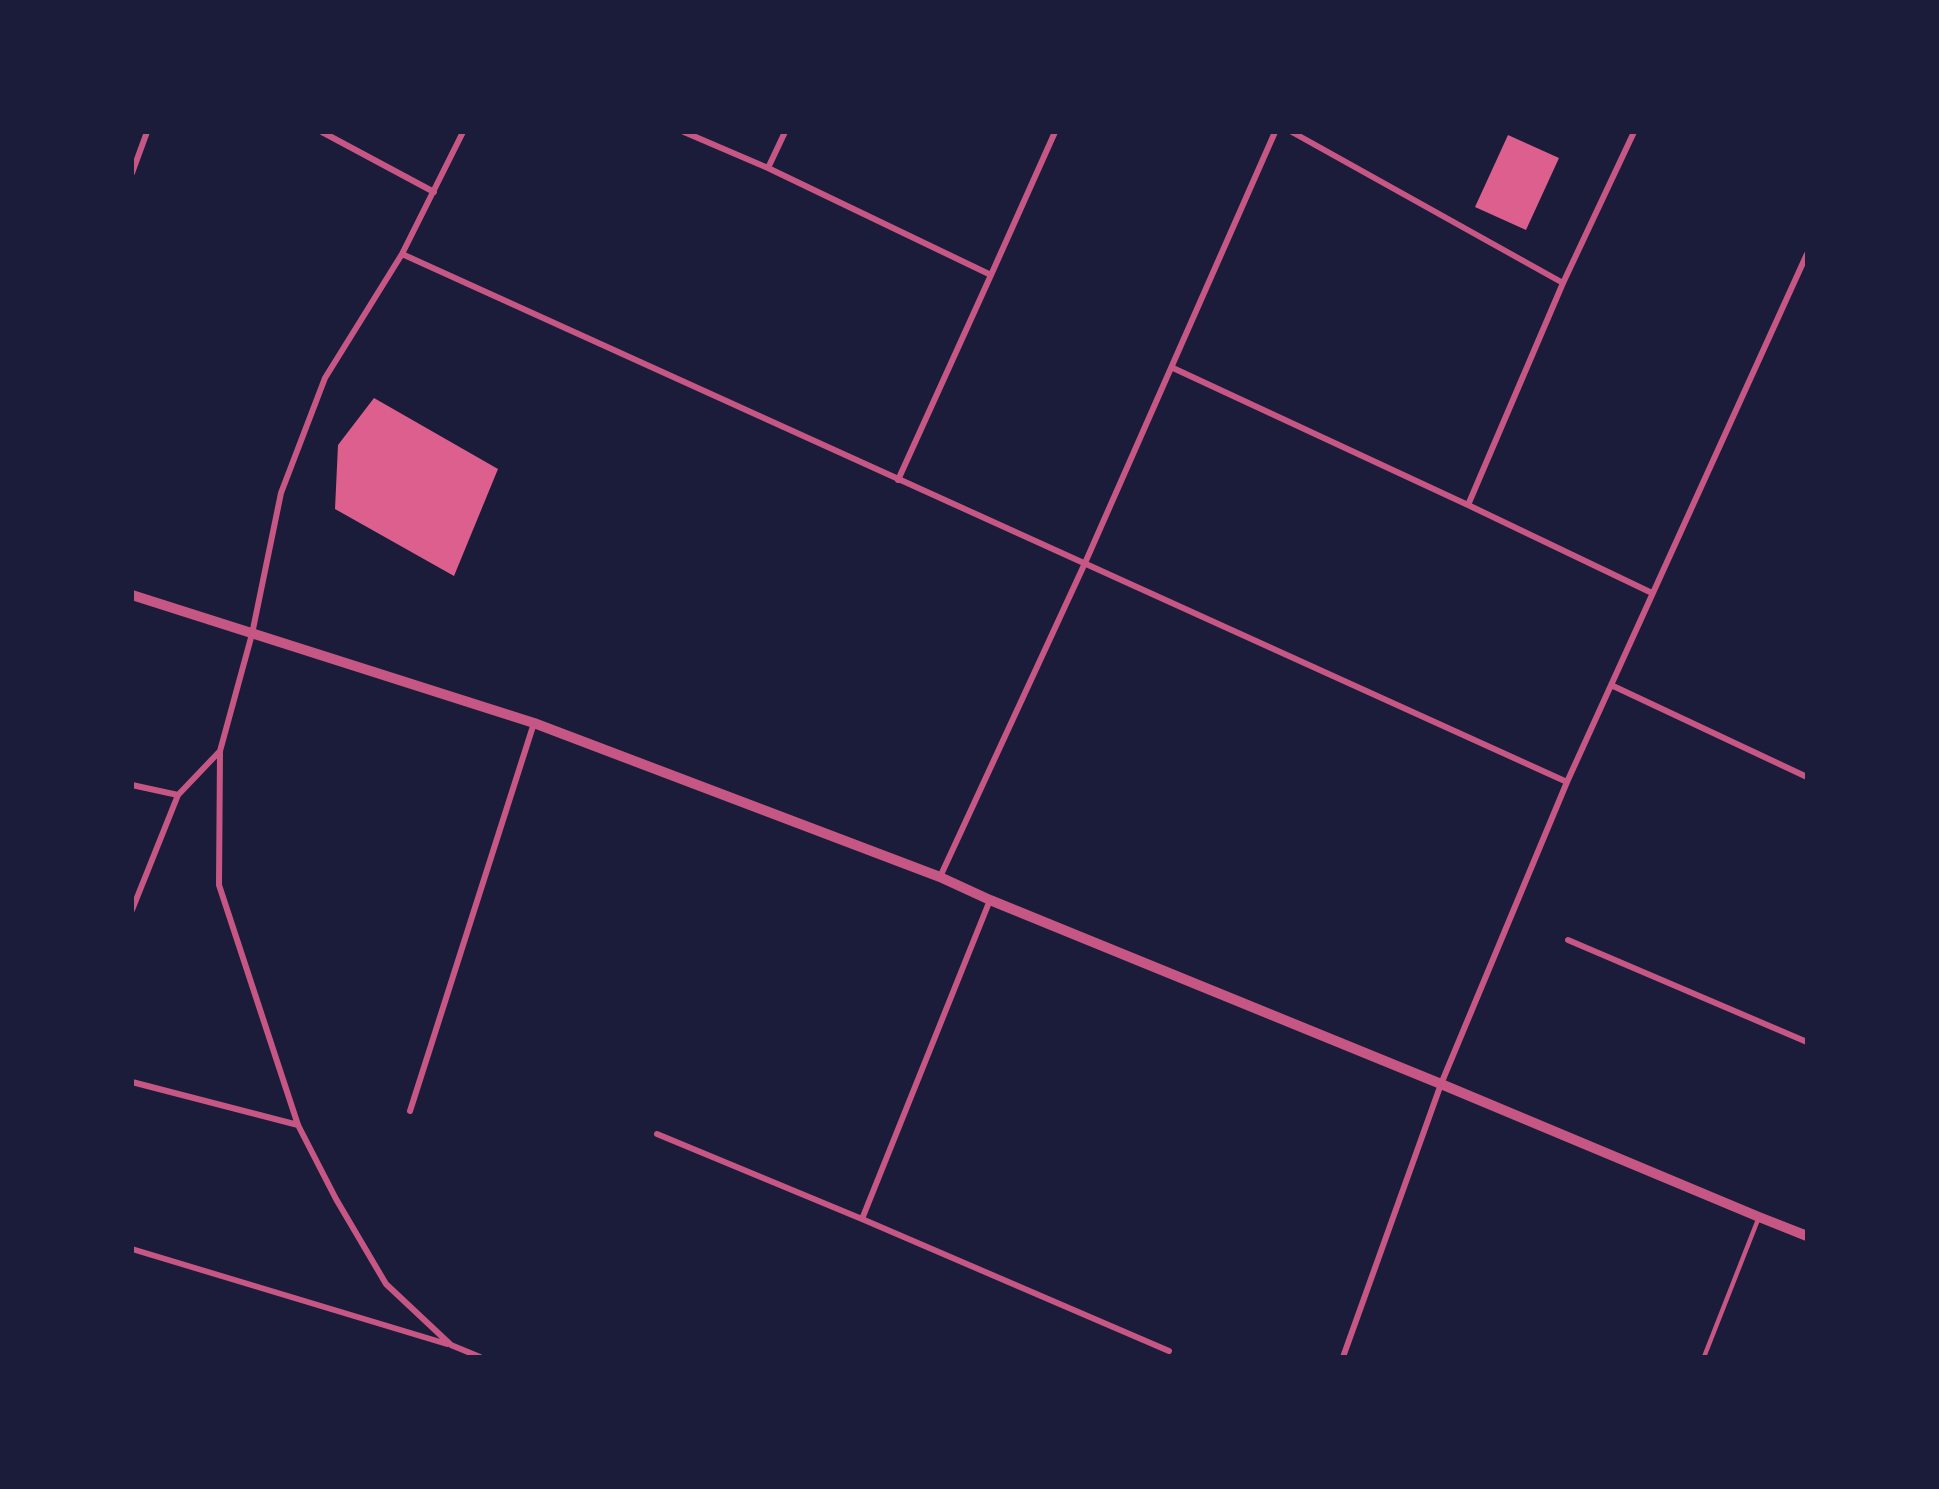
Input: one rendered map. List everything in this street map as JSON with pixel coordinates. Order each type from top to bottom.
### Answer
[{"type":"street","points":[[132,173],[147,132]]},
{"type":"street","points":[[322,132],[434,192]]},
{"type":"street","points":[[451,1345],[386,1284],[336,1199],[298,1125],[219,885],[220,751],[252,634],[281,493],[325,378],[402,254],[463,132]]},
{"type":"street","points":[[684,132],[768,168],[990,275]]},
{"type":"street","points":[[768,168],[785,132]]},
{"type":"street","points":[[898,480],[1055,132]]},
{"type":"street","points":[[940,878],[1173,368],[1275,132]]},
{"type":"street","points":[[1292,132],[1563,283]]},
{"type":"street","points":[[1468,505],[1563,283],[1634,132]]},
{"type":"street","points":[[402,254],[1567,782]]},
{"type":"street","points":[[1343,1357],[1441,1084],[1567,782],[1807,254]]},
{"type":"street","points":[[1173,368],[1652,593]]},
{"type":"street","points":[[132,595],[534,723],[940,878],[1807,1236]]},
{"type":"street","points":[[1611,685],[1807,777]]},
{"type":"street","points":[[410,1111],[534,723]]},
{"type":"street","points":[[132,910],[178,795],[220,751]]},
{"type":"street","points":[[132,785],[178,795]]},
{"type":"street","points":[[862,1219],[990,900]]},
{"type":"street","points":[[1568,940],[1807,1042]]},
{"type":"street","points":[[132,1082],[298,1125]]},
{"type":"street","points":[[657,1134],[1169,1351]]},
{"type":"street","points":[[132,1250],[451,1345],[480,1357]]},
{"type":"lane","points":[[1704,1357],[1758,1217]]},
{"type":"building","points":[[1508,135],[1559,158],[1526,230],[1475,207]]},
{"type":"building","points":[[374,398],[498,469],[454,576],[335,509],[338,445]]}]
